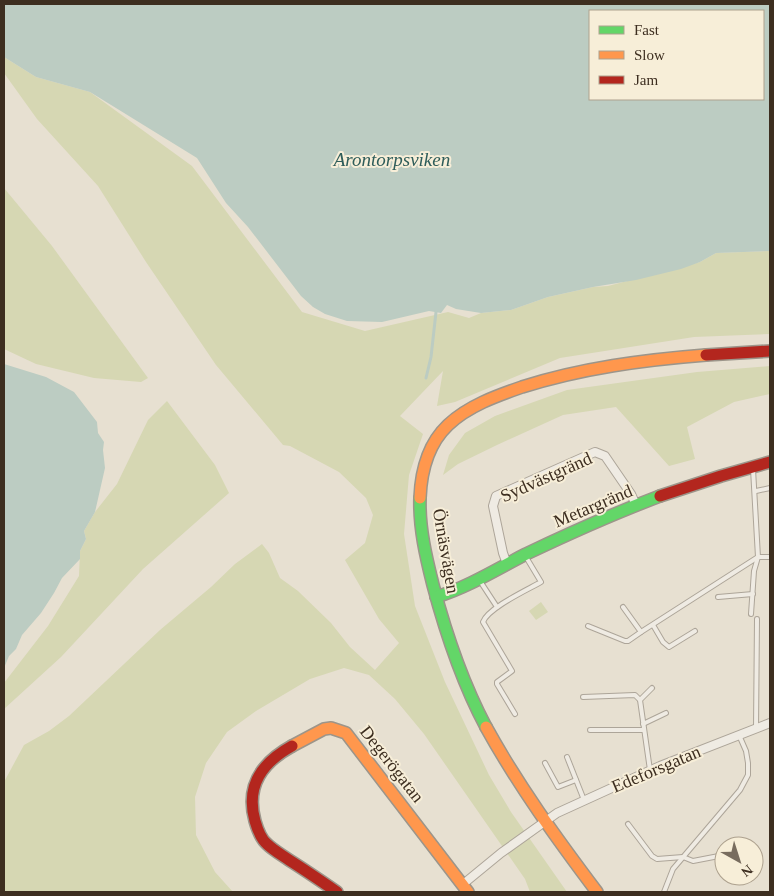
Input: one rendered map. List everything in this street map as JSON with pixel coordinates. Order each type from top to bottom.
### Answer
[{"type":"street","name":"Örnäsvägen","points":[[597,892],[544,822],[504,759],[474,703],[450,645],[436,597],[423,538],[420,490],[423,470],[430,452],[443,430],[453,420],[474,406],[496,396],[571,372],[631,362],[770,351]]},
{"type":"street","name":"Sydvästgränd","points":[[507,564],[493,506],[496,496],[515,487],[595,452],[605,456],[631,494],[636,506]]},
{"type":"street","name":"Metargränd","points":[[436,597],[453,593],[507,564],[636,506],[706,481],[770,462]]},
{"type":"street","name":"Edeforsgatan","points":[[544,822],[557,813],[650,770],[770,723]]},
{"type":"street","name":"Degerögatan","points":[[337,892],[266,844],[253,820],[251,795],[253,782],[265,764],[283,750],[324,729],[332,728],[346,733],[465,888],[501,853],[544,822]]},
{"type":"lane","points":[[751,614],[754,571],[758,557],[756,491],[753,467]]},
{"type":"lane","points":[[756,491],[770,488]]},
{"type":"lane","points":[[515,714],[497,684],[497,682],[512,671],[484,625],[484,619],[497,608],[541,582],[525,556]]},
{"type":"lane","points":[[588,626],[628,641],[758,557],[770,557]]},
{"type":"lane","points":[[479,579],[497,608]]},
{"type":"lane","points":[[718,597],[753,594]]},
{"type":"lane","points":[[517,596],[520,602]]},
{"type":"lane","points":[[623,607],[640,632]]},
{"type":"lane","points":[[756,728],[757,619]]},
{"type":"lane","points":[[653,625],[663,642],[669,647],[695,631]]},
{"type":"lane","points":[[640,700],[652,688]]},
{"type":"lane","points":[[583,697],[635,695],[640,700],[650,770]]},
{"type":"lane","points":[[643,724],[666,713]]},
{"type":"lane","points":[[590,730],[644,730]]},
{"type":"lane","points":[[664,892],[672,869],[740,790],[748,775],[746,751],[739,735]]},
{"type":"lane","points":[[567,758],[584,800]]},
{"type":"lane","points":[[545,763],[558,787],[576,780]]},
{"type":"lane","points":[[628,824],[652,856],[657,859],[683,857],[693,860],[714,857]]},
{"type":"green space","points":[[4,57],[36,77],[90,92],[192,166],[302,312],[365,331],[448,312],[469,318],[481,313],[511,310],[548,297],[593,287],[608,286],[700,262],[716,253],[770,251],[770,334],[694,337],[560,358],[455,402],[437,406],[443,371],[400,416],[423,434],[409,475],[404,534],[415,606],[445,682],[489,775],[511,812],[567,892],[530,892],[525,879],[424,734],[395,699],[369,675],[344,668],[310,679],[256,711],[227,732],[206,763],[195,797],[196,835],[215,872],[233,892],[4,892],[4,782],[24,745],[49,731],[69,716],[160,630],[235,564],[262,544],[269,553],[280,578],[298,591],[331,623],[350,647],[375,670],[399,643],[379,619],[345,560],[365,543],[373,515],[366,498],[339,472],[290,446],[283,445],[216,365],[146,262],[98,186],[37,119],[4,73]]},
{"type":"green space","points":[[4,188],[52,246],[148,378],[141,382],[94,378],[36,364],[4,349]]},
{"type":"green space","points":[[770,366],[770,394],[734,402],[687,427],[695,459],[669,466],[616,407],[563,415],[458,464],[443,475],[449,455],[465,433],[495,416],[567,390],[697,372]]},
{"type":"green space","points":[[167,401],[215,465],[229,493],[143,569],[61,657],[4,709],[4,683],[48,626],[79,576],[80,551],[86,539],[84,531],[95,512],[117,484],[148,420]]},
{"type":"green space","points":[[541,602],[548,612],[536,620],[529,611]]},
{"type":"water","name":"Arontorpsviken","points":[[4,4],[770,4],[770,251],[716,253],[700,262],[681,269],[548,297],[511,310],[481,313],[456,309],[447,305],[441,313],[429,311],[382,322],[347,321],[325,314],[313,307],[301,296],[248,227],[226,203],[197,158],[90,92],[36,77],[4,57]]},
{"type":"water","points":[[4,364],[46,377],[74,392],[97,422],[98,433],[104,442],[105,468],[95,512],[84,531],[86,539],[80,551],[80,559],[62,578],[41,613],[22,635],[4,668]]},
{"type":"waterway","points":[[426,378],[431,357],[436,312]]},
{"type":"traffic: fast","points":[[436,597],[471,583],[526,554],[576,531],[660,496]]},
{"type":"traffic: fast","points":[[420,498],[424,542],[438,603],[462,675],[486,727]]},
{"type":"traffic: slow","points":[[420,498],[424,468],[435,441],[456,418],[483,402],[545,380],[590,370],[659,359],[706,355]]},
{"type":"traffic: slow","points":[[486,727],[538,811],[597,892]]},
{"type":"traffic: slow","points":[[292,746],[324,729],[331,728],[346,733],[468,892]]},
{"type":"traffic: jam","points":[[706,355],[770,351]]},
{"type":"traffic: jam","points":[[660,496],[770,462]]},
{"type":"traffic: jam","points":[[292,746],[273,759],[259,776],[252,796],[256,824],[261,836],[269,846],[337,892]]}]
